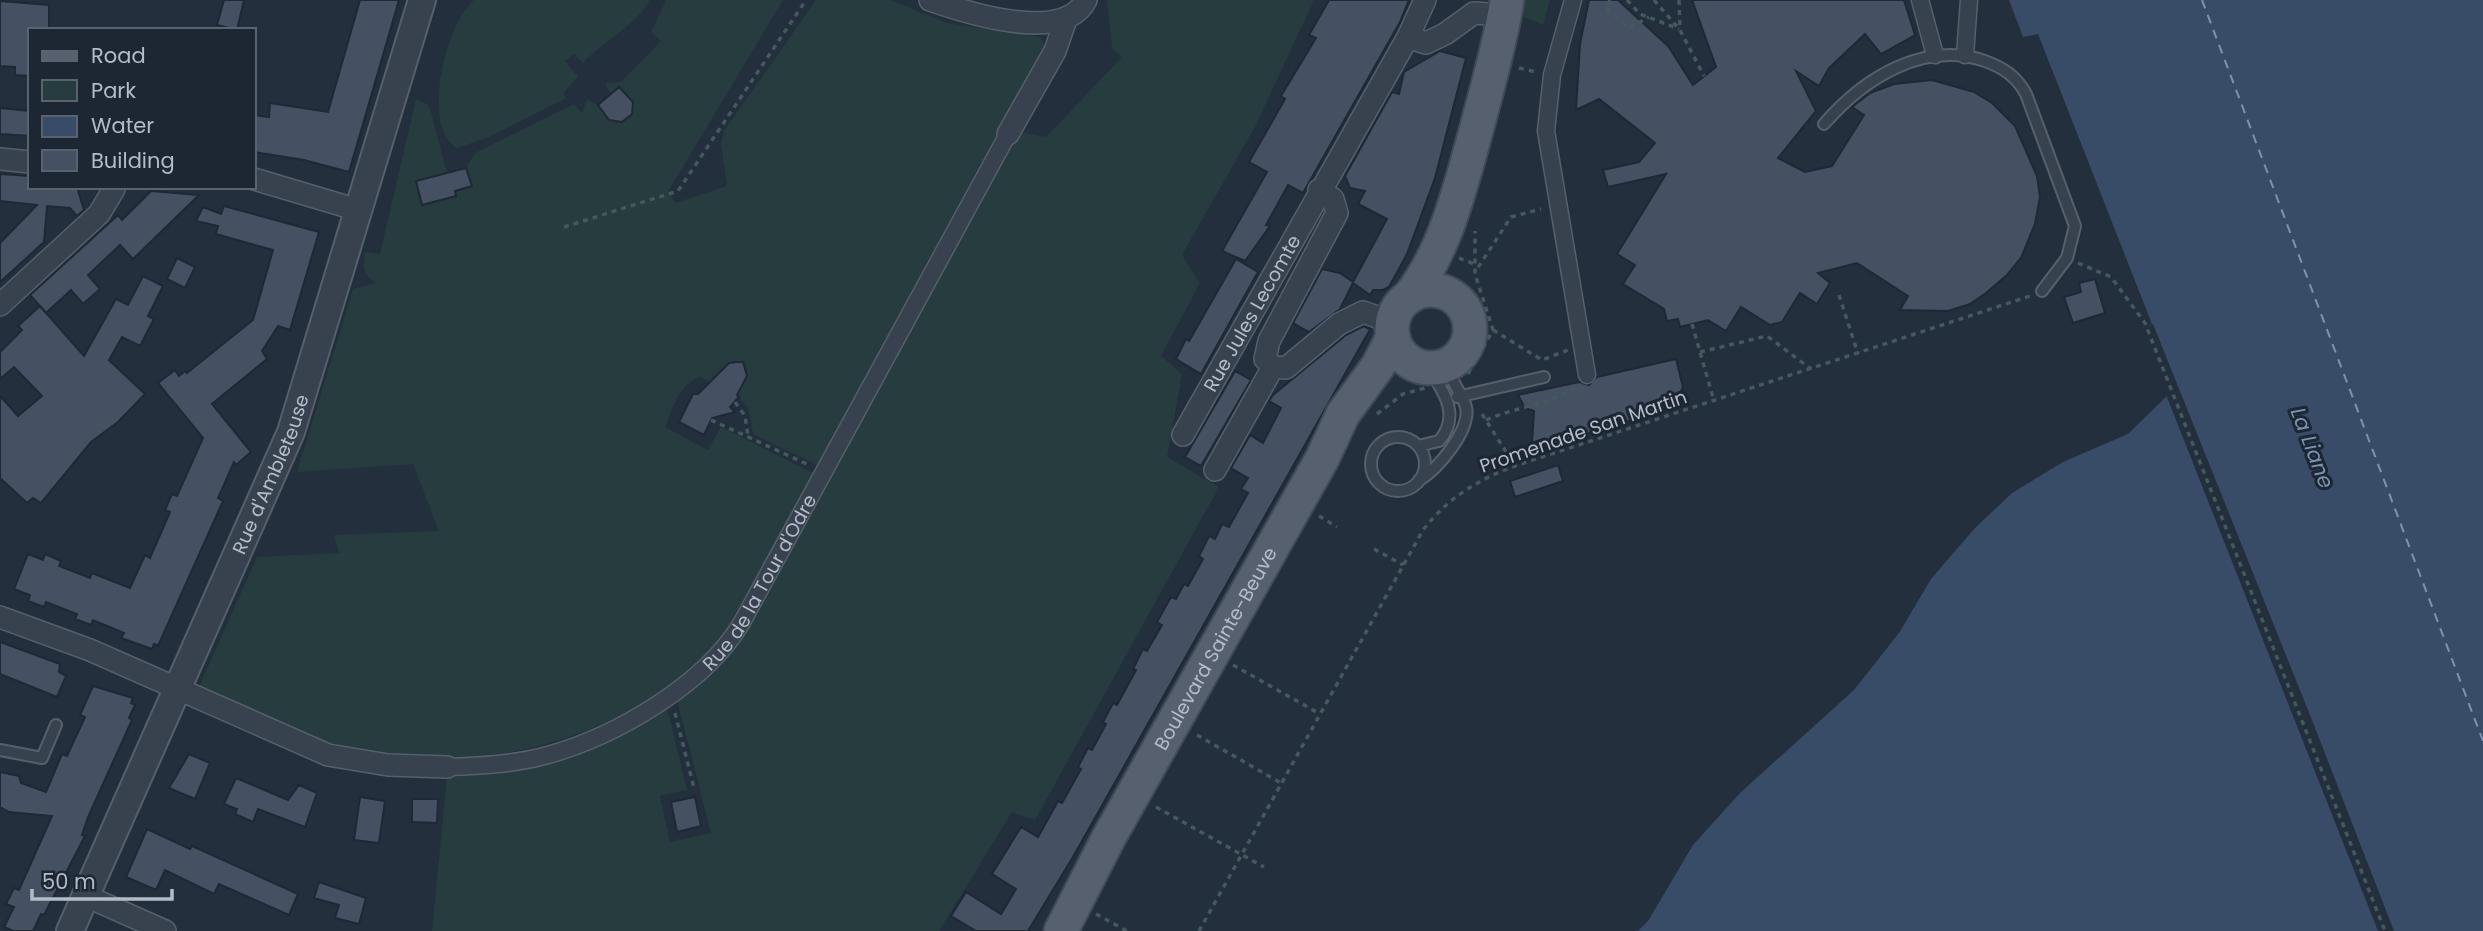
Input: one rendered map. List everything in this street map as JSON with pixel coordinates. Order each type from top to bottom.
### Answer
[{"type":"main road","points":[[1461,185],[1454,265],[1471,332],[1468,344],[1438,365],[1404,357],[1392,334],[1396,311],[1410,296],[1432,263],[1461,185],[1505,8]]},
{"type":"main road","points":[[1410,296],[1426,290],[1438,290],[1462,305]]},
{"type":"main road","name":"Boulevard Sainte-Beuve","points":[[1061,931],[1108,839],[1322,459],[1343,414],[1378,366],[1392,334]]},
{"type":"main road","name":"Boulevard Sainte-Beuve","points":[[1322,459],[1374,399],[1394,383],[1438,365]]},
{"type":"main road","name":"Boulevard Sainte-Beuve","points":[[1047,931],[1108,839]]},
{"type":"street","name":"Rue d'Ambleteuse","points":[[70,931],[290,432],[422,0]]},
{"type":"street","points":[[930,0],[1033,23],[1052,23],[1066,19]]},
{"type":"street","name":"Rue de la Tour d'Odre","points":[[0,617],[90,650],[328,755],[379,764],[447,767],[519,761],[560,751],[621,724],[670,694],[706,667],[735,633],[1055,51],[1066,19],[1079,11],[1086,0]]},
{"type":"street","name":"Rue Jules Lecomte","points":[[1183,435],[1319,190],[1408,37],[1425,0]]},
{"type":"street","points":[[1573,0],[1552,75],[1546,131],[1587,375]]},
{"type":"street","points":[[1920,0],[1935,55]]},
{"type":"street","points":[[1965,55],[1969,0]]},
{"type":"street","points":[[1408,37],[1426,43],[1445,34],[1474,13],[1505,8]]},
{"type":"street","points":[[0,159],[28,162]]},
{"type":"street","points":[[256,180],[358,210]]},
{"type":"street","points":[[0,305],[99,214],[114,189]]},
{"type":"street","name":"Rue Jules Lecomte","points":[[1273,367],[1265,359],[1266,348],[1337,213],[1333,199],[1319,190]]},
{"type":"street","points":[[1216,470],[1273,367],[1282,369],[1290,366],[1339,324],[1359,313],[1376,315],[1392,334]]},
{"type":"street","points":[[86,896],[165,931]]},
{"type":"lane","points":[[1824,124],[1853,95],[1877,77],[1935,55],[1965,55],[2003,69],[2020,83],[2026,94],[2073,216],[2074,236],[2067,258],[2042,291]]},
{"type":"lane","points":[[1419,480],[1425,463],[1418,446],[1407,438],[1388,439],[1375,451],[1372,465],[1377,479],[1388,488],[1402,490],[1419,480],[1443,462],[1465,420],[1467,410],[1451,374],[1438,365]]},
{"type":"lane","points":[[1418,446],[1429,446],[1442,438],[1450,418],[1438,365]]},
{"type":"lane","points":[[1448,400],[1544,377]]},
{"type":"lane","points":[[0,750],[42,758],[56,725]]},
{"type":"path","points":[[564,227],[678,191],[806,0]]},
{"type":"path","points":[[1610,0],[1606,8],[1629,28],[1649,18]]},
{"type":"path","points":[[1627,0],[1640,14],[1680,30]]},
{"type":"path","points":[[1654,0],[1680,30],[1704,76]]},
{"type":"path","points":[[1679,0],[1680,30]]},
{"type":"path","points":[[1514,67],[1552,75]]},
{"type":"path","points":[[1474,265],[1484,262],[1511,217],[1558,204]]},
{"type":"path","points":[[2067,258],[2111,276],[2146,323],[2385,931]]},
{"type":"path","name":"Promenade San Martin","points":[[1199,931],[1423,530],[1441,509],[1477,482],[1515,466],[2042,291]]},
{"type":"path","points":[[1839,295],[1857,354]]},
{"type":"path","points":[[1692,324],[1714,401]]},
{"type":"path","points":[[1493,330],[1542,360],[1582,346]]},
{"type":"path","points":[[1700,352],[1767,336],[1812,369]]},
{"type":"path","points":[[1486,420],[1559,397],[1586,380],[1587,375]]},
{"type":"path","points":[[735,402],[746,416],[748,436]]},
{"type":"path","points":[[711,419],[823,472]]},
{"type":"path","points":[[1497,436],[1515,466]]},
{"type":"path","points":[[1314,513],[1338,527]]},
{"type":"path","points":[[1374,549],[1404,565]]},
{"type":"path","points":[[1213,653],[1320,714]]},
{"type":"path","points":[[670,694],[694,788]]},
{"type":"path","points":[[1174,722],[1281,783]]},
{"type":"path","points":[[1145,801],[1264,867]]},
{"type":"path","points":[[1085,908],[1127,931]]},
{"type":"green space","points":[[474,0],[650,0],[638,17],[583,63],[574,54],[565,61],[578,77],[563,93],[566,98],[489,137],[457,148],[446,137],[440,119],[441,75],[454,30]]},
{"type":"green space","points":[[666,0],[783,0],[669,190],[675,203],[727,186],[721,144],[724,131],[816,0],[890,0],[947,23],[1040,37],[1045,45],[817,465],[753,434],[749,409],[736,394],[746,380],[747,368],[742,362],[729,363],[709,381],[699,377],[692,380],[678,398],[665,427],[708,450],[721,427],[813,473],[728,629],[690,669],[646,701],[597,727],[544,745],[490,755],[434,759],[379,755],[326,744],[279,726],[199,687],[257,557],[339,553],[334,535],[439,531],[413,464],[297,472],[353,289],[376,283],[365,270],[365,252],[380,254],[416,99],[429,105],[447,173],[416,181],[422,204],[471,186],[466,168],[475,153],[574,104],[582,113],[587,99],[598,105],[609,120],[622,122],[632,114],[632,102],[619,87],[612,93],[606,83],[621,82],[661,41],[651,32]]},
{"type":"green space","points":[[1107,0],[1314,0],[1256,125],[1182,255],[1200,283],[1161,356],[1182,374],[1167,457],[1219,487],[1035,820],[1012,812],[939,931],[432,931],[447,776],[507,771],[562,758],[614,737],[667,707],[687,790],[660,796],[670,842],[711,833],[677,700],[702,682],[739,643],[1020,132],[1046,137],[1122,57],[1112,48]]},
{"type":"green space","points":[[1522,0],[1550,0],[1543,25],[1520,15]]},
{"type":"water","name":"La Liane","points":[[2009,0],[2483,0],[2483,931],[1638,931],[1648,921],[1693,845],[1740,793],[1854,690],[1899,633],[1931,579],[1975,528],[2012,493],[2063,462],[2128,434],[2168,395],[2140,329],[2152,324],[2038,34],[2023,37]]},
{"type":"pier","points":[[2153,324],[2394,931],[2378,931],[2140,329]]},
{"type":"building","points":[[224,0],[244,0],[237,28],[217,25]]},
{"type":"building","points":[[360,0],[399,0],[349,172],[304,160],[256,152],[256,115],[269,117],[270,103],[328,112]]},
{"type":"building","points":[[1329,0],[1409,0],[1400,22],[1303,193],[1288,185],[1266,225],[1270,226],[1245,261],[1222,251],[1267,172],[1249,162],[1285,99],[1281,96],[1316,38],[1309,35]]},
{"type":"building","points":[[1589,0],[1618,0],[1668,46],[1693,85],[1716,67],[1692,0],[1904,0],[1915,35],[1881,54],[1865,34],[1829,68],[1819,86],[1796,71],[1816,111],[1778,158],[1805,172],[1832,166],[1864,115],[1852,107],[1870,93],[1894,84],[1932,80],[1974,92],[1992,103],[2015,126],[2037,176],[2040,197],[2035,224],[2021,258],[2007,275],[1986,293],[1970,304],[1948,311],[1900,310],[1908,296],[1857,263],[1818,273],[1830,283],[1817,304],[1800,293],[1782,322],[1770,325],[1741,307],[1726,331],[1708,320],[1680,327],[1678,319],[1667,321],[1664,309],[1623,284],[1635,265],[1617,254],[1666,174],[1608,187],[1603,170],[1639,162],[1655,143],[1599,99],[1576,110],[1580,44]]},
{"type":"building","points":[[0,1],[49,5],[49,28],[28,28],[28,76],[15,75],[15,67],[0,66]]},
{"type":"building","points":[[1440,51],[1466,58],[1435,178],[1407,254],[1389,287],[1373,290],[1370,295],[1353,283],[1340,309],[1309,332],[1293,323],[1322,269],[1340,273],[1353,282],[1387,219],[1358,204],[1365,191],[1350,188],[1345,176],[1392,92],[1399,94],[1404,72]]},
{"type":"building","points":[[619,87],[633,102],[632,114],[622,122],[609,120],[598,105]]},
{"type":"building","points":[[0,108],[28,111],[28,136],[0,134]]},
{"type":"building","points":[[466,168],[472,186],[455,191],[456,196],[422,205],[416,181]]},
{"type":"building","points":[[0,174],[28,176],[28,189],[78,189],[84,210],[77,216],[70,208],[47,206],[44,242],[0,282],[0,243],[37,205],[0,201]]},
{"type":"building","points":[[151,191],[199,195],[133,259],[120,245],[88,275],[100,289],[83,304],[71,290],[46,313],[30,295],[118,215],[122,220]]},
{"type":"building","points":[[224,206],[319,232],[290,330],[278,326],[262,351],[267,359],[212,404],[251,452],[236,465],[234,462],[218,498],[223,501],[158,646],[154,644],[152,649],[121,638],[124,633],[93,620],[91,625],[75,619],[77,614],[46,602],[44,607],[28,601],[30,595],[14,589],[28,554],[43,560],[45,554],[61,561],[59,566],[90,578],[92,573],[130,588],[145,555],[150,558],[170,512],[165,510],[172,494],[177,496],[203,438],[158,383],[175,370],[179,376],[185,371],[187,373],[253,320],[273,250],[216,234],[218,226],[196,221],[203,207],[221,214]]},
{"type":"building","points":[[177,258],[195,267],[185,288],[167,279]]},
{"type":"building","points":[[1236,259],[1258,272],[1201,374],[1176,359]]},
{"type":"building","points":[[143,276],[163,286],[148,316],[154,319],[140,346],[122,337],[109,360],[145,394],[118,422],[91,442],[41,503],[33,498],[27,503],[0,478],[0,396],[18,416],[42,396],[14,367],[0,379],[0,352],[22,330],[18,326],[40,306],[84,356],[116,299],[128,305]]},
{"type":"building","points":[[2095,279],[2105,313],[2073,323],[2064,297],[2081,292],[2079,283]]},
{"type":"building","points":[[1364,326],[1370,330],[1073,857],[1028,931],[976,931],[951,916],[966,892],[1001,914],[1016,889],[992,874],[1021,827],[1038,837],[1058,801],[1062,803],[1081,769],[1078,767],[1088,748],[1092,750],[1106,724],[1103,722],[1113,703],[1117,705],[1136,670],[1133,669],[1143,649],[1147,651],[1162,625],[1157,622],[1171,597],[1176,599],[1184,584],[1188,586],[1203,559],[1199,556],[1209,536],[1215,539],[1222,524],[1229,527],[1248,493],[1241,489],[1248,478],[1231,468],[1250,435],[1263,443],[1281,408],[1269,401],[1346,335]]},
{"type":"building","points":[[1676,359],[1683,387],[1678,398],[1680,405],[1546,447],[1543,439],[1532,443],[1534,411],[1525,408],[1518,395],[1579,382],[1589,385],[1597,377]]},
{"type":"building","points":[[743,362],[747,376],[737,395],[739,397],[730,407],[735,412],[712,418],[704,435],[679,422],[693,394],[698,394],[729,363]]},
{"type":"building","points":[[1235,371],[1251,380],[1201,466],[1185,457]]},
{"type":"building","points":[[1558,465],[1563,481],[1515,497],[1510,481]]},
{"type":"building","points":[[0,642],[60,664],[59,672],[66,676],[57,697],[0,674]]},
{"type":"building","points":[[93,686],[133,698],[131,703],[135,705],[129,718],[132,720],[88,817],[82,835],[85,836],[44,915],[41,914],[33,931],[13,931],[4,927],[14,907],[6,904],[14,888],[19,890],[52,816],[9,812],[0,807],[0,772],[19,776],[21,783],[46,792],[62,754],[67,756],[85,717],[80,715]]},
{"type":"building","points":[[189,754],[210,763],[195,799],[169,788]]},
{"type":"building","points":[[236,778],[288,800],[299,785],[317,793],[305,827],[258,809],[253,822],[235,814],[237,809],[224,804]]},
{"type":"building","points":[[360,797],[385,801],[379,843],[354,840]]},
{"type":"building","points":[[695,797],[701,826],[677,832],[671,802]]},
{"type":"building","points":[[412,799],[438,799],[437,823],[412,822]]},
{"type":"building","points":[[147,829],[190,849],[192,846],[298,894],[289,915],[219,884],[214,894],[165,870],[156,890],[126,877]]},
{"type":"building","points":[[319,882],[366,898],[359,924],[335,918],[339,905],[314,898]]},
{"type":"ferry route","points":[[2202,0],[2483,741]]}]
